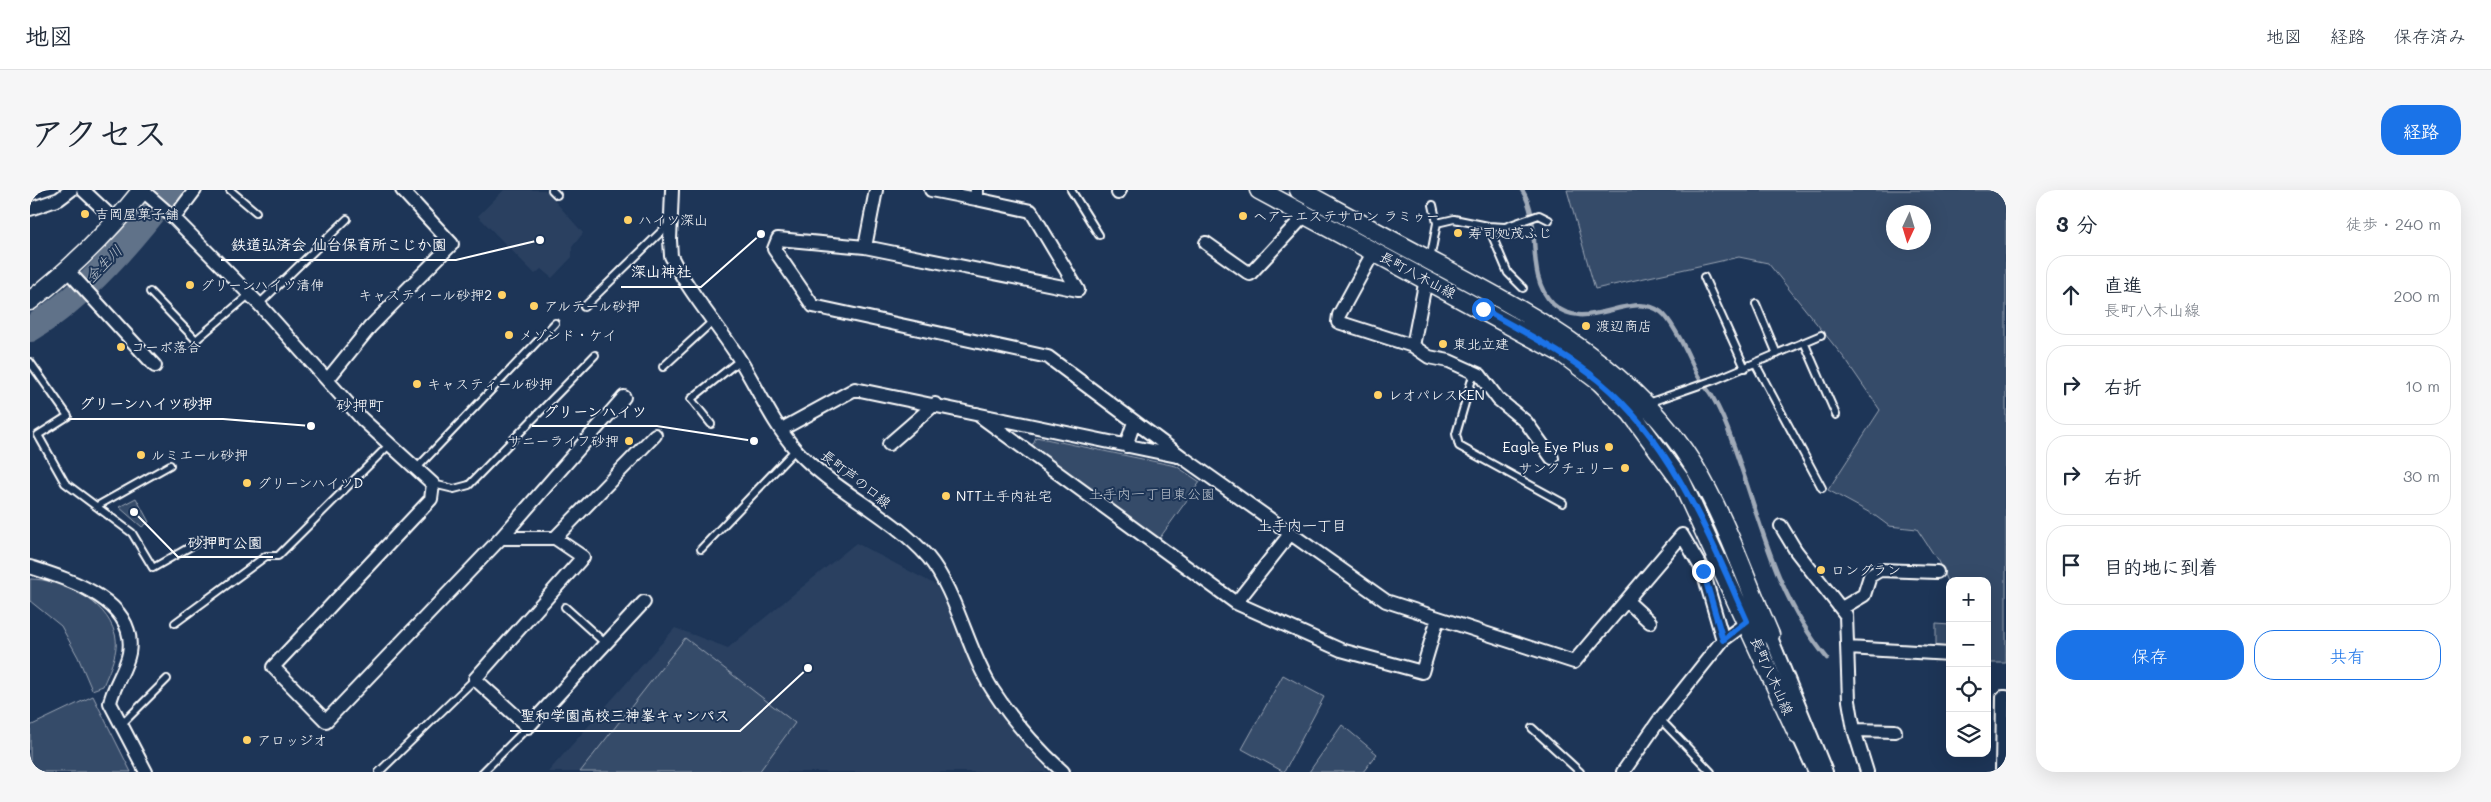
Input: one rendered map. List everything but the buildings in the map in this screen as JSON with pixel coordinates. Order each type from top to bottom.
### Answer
[{"type":"street","points":[[30,209],[58,199],[71,190]]},
{"type":"street","points":[[83,190],[116,221]]},
{"type":"street","points":[[170,214],[195,190]]},
{"type":"street","points":[[328,379],[370,327],[452,244],[402,190]]},
{"type":"street","name":"長町芦の口線","points":[[672,190],[672,256],[740,360],[782,429],[796,449],[837,485],[901,533],[928,558],[941,579],[992,689],[1041,751],[1063,772]]},
{"type":"street","points":[[865,247],[876,190]]},
{"type":"street","points":[[931,190],[976,194],[1031,211],[1078,290],[865,247],[778,239],[774,249],[813,306],[1048,357],[1182,457],[1386,601],[1574,662],[1682,535],[1703,571],[1723,640]]},
{"type":"street","name":"長町八木山線","points":[[1259,190],[1563,354],[1600,382],[1632,413],[1681,481],[1754,618],[1798,735],[1815,772]]},
{"type":"street","points":[[1299,190],[1543,323],[1580,346],[1645,404],[1693,464],[1716,504],[1754,618],[1770,635],[1826,772]]},
{"type":"street","points":[[30,301],[72,276],[116,221],[145,193],[170,214],[250,294],[362,419],[433,484],[430,498],[273,667],[326,721],[501,538],[624,397]]},
{"type":"street","points":[[1206,243],[1250,274],[1305,215]]},
{"type":"street","points":[[1374,251],[1339,315],[1338,322],[1414,346],[1429,357],[1449,361],[1475,371],[1498,399],[1526,422],[1552,458]]},
{"type":"street","points":[[72,276],[155,366]]},
{"type":"street","points":[[1414,346],[1426,279]]},
{"type":"street","points":[[782,429],[855,389],[935,404],[1182,457]]},
{"type":"street","points":[[889,444],[935,404]]},
{"type":"street","points":[[977,414],[1236,603],[1341,650],[1422,672],[1438,618]]},
{"type":"street","points":[[1126,446],[1134,422]]},
{"type":"street","points":[[555,538],[655,435]]},
{"type":"street","points":[[1781,526],[1796,551],[1846,615],[1848,648],[1846,671],[1854,730],[1867,772]]},
{"type":"street","points":[[1236,603],[1290,534]]},
{"type":"street","points":[[501,538],[555,538],[584,557],[475,678],[528,727],[644,602]]},
{"type":"street","points":[[30,568],[74,581],[93,592],[115,610],[125,625],[129,653],[110,703],[146,772]]},
{"type":"street","points":[[1842,608],[1864,595],[1870,576],[1880,570],[1937,572]]},
{"type":"street","points":[[1627,601],[1650,622]]},
{"type":"street","points":[[1623,772],[1660,719],[1723,640],[1754,618]]},
{"type":"street","points":[[1848,648],[1946,654]]},
{"type":"street","points":[[2002,772],[2004,697],[2006,697]]},
{"type":"street","points":[[1854,730],[1896,731]]},
{"type":"lane","points":[[230,190],[256,212]]},
{"type":"lane","points":[[1071,190],[1099,235]]},
{"type":"lane","points":[[1430,261],[1437,223],[1433,205]]},
{"type":"lane","points":[[1437,223],[1454,219],[1488,226],[1505,227],[1539,215],[1549,220]]},
{"type":"lane","points":[[259,304],[347,219]]},
{"type":"lane","points":[[584,307],[671,222]]},
{"type":"lane","points":[[1488,226],[1508,273],[1523,288]]},
{"type":"lane","points":[[1704,277],[1745,368]]},
{"type":"lane","points":[[150,292],[196,340],[250,294]]},
{"type":"lane","points":[[1756,304],[1777,354]]},
{"type":"lane","points":[[663,367],[714,320]]},
{"type":"lane","points":[[417,468],[555,323]]},
{"type":"lane","points":[[1645,404],[1718,380],[1821,335]]},
{"type":"lane","points":[[1804,342],[1836,415]]},
{"type":"lane","points":[[433,484],[454,489],[469,485],[595,356]]},
{"type":"lane","points":[[711,424],[691,399],[740,360]]},
{"type":"lane","points":[[30,362],[68,416],[38,435],[64,483],[132,534],[153,568],[202,540]]},
{"type":"lane","points":[[1755,363],[1822,488]]},
{"type":"lane","points":[[1475,371],[1456,434],[1459,446],[1564,503]]},
{"type":"lane","points":[[175,623],[266,556],[278,556],[389,444]]},
{"type":"lane","points":[[701,549],[796,449]]},
{"type":"lane","points":[[97,506],[170,465]]},
{"type":"lane","points":[[565,607],[606,644]]},
{"type":"lane","points":[[379,772],[475,678]]},
{"type":"lane","points":[[122,724],[167,679]]},
{"type":"lane","points":[[1660,719],[1711,772]]},
{"type":"lane","points":[[483,772],[528,727]]},
{"type":"lane","points":[[1532,728],[1580,772]]},
{"type":"shaded area","points":[[504,190],[545,190],[583,233],[572,247],[572,257],[552,278],[541,269],[535,274],[478,216]]},
{"type":"shaded area","points":[[856,543],[936,585],[987,689],[1015,732],[1048,772],[548,772],[675,628],[728,648]]},
{"type":"green space","points":[[1567,190],[2006,190],[2006,663],[1991,663],[1991,577],[1946,577],[1946,579],[1938,561],[1917,529],[1889,526],[1874,515],[1828,490],[1880,410],[1845,359],[1768,263],[1739,257],[1595,289]]},
{"type":"green space","name":"土手内一丁目東公園","points":[[1036,437],[1176,466],[1200,482],[1159,539],[1032,446]]},
{"type":"green space","points":[[136,498],[149,522],[142,527],[119,507]]},
{"type":"green space","points":[[30,579],[68,587],[92,602],[110,622],[115,634],[116,647],[103,686],[92,690],[78,657],[61,626],[30,601]]},
{"type":"green space","points":[[1936,624],[1946,625],[1946,647],[1936,646]]},
{"type":"green space","points":[[685,638],[795,723],[759,772],[580,772]]},
{"type":"green space","points":[[1283,675],[1324,697],[1284,772],[1242,749]]},
{"type":"green space","points":[[93,696],[131,772],[30,772],[30,726]]},
{"type":"green space","points":[[1342,725],[1377,754],[1363,772],[1309,772]]},
{"type":"waterway","name":"金生川","points":[[30,329],[50,316],[88,284],[140,228],[170,190]]},
{"type":"waterway","points":[[1522,190],[1532,218],[1539,279],[1544,292],[1553,304],[1566,312],[1579,315],[1594,314],[1636,305],[1649,306],[1661,312],[1671,324],[1726,424],[1760,526],[1781,581],[1794,608],[1827,658]]},
{"type":"place","name":"吉岡屋菓子舗","points":[[85,214]]},
{"type":"place","name":"ヘアーエステサロン ラミゥー","points":[[1243,216]]},
{"type":"place","name":"ハイツ深山","points":[[628,220]]},
{"type":"place","name":"寿司処茂ふじ","points":[[1458,233]]},
{"type":"place","name":"深山神社","points":[[761,234]]},
{"type":"place","name":"鉄道弘済会 仙台保育所こじか園","points":[[540,240]]},
{"type":"place","name":"グリーンハイツ清伸","points":[[190,285]]},
{"type":"place","name":"キャスティール砂押2","points":[[502,295]]},
{"type":"place","name":"アルテール砂押","points":[[534,306]]},
{"type":"place","name":"渡辺商店","points":[[1586,326]]},
{"type":"place","name":"メゾンド・ケイ","points":[[509,335]]},
{"type":"place","name":"東北立建","points":[[1443,344]]},
{"type":"place","name":"コーポ落合","points":[[121,347]]},
{"type":"place","name":"キャスティール砂押","points":[[417,384]]},
{"type":"place","name":"レオパレスKEN","points":[[1378,395]]},
{"type":"place","name":"グリーンハイツ砂押","points":[[311,426]]},
{"type":"place","name":"サニーライフ砂押","points":[[629,441]]},
{"type":"place","name":"グリーンハイツ","points":[[754,441]]},
{"type":"place","name":"Eagle Eye Plus","points":[[1609,447]]},
{"type":"place","name":"ルミエール砂押","points":[[141,455]]},
{"type":"place","name":"サンクチェリー","points":[[1625,468]]},
{"type":"place","name":"グリーンハイツD","points":[[247,483]]},
{"type":"place","name":"NTT土手内社宅","points":[[946,496]]},
{"type":"place","name":"砂押町公園","points":[[134,512]]},
{"type":"place","name":"ロングラン","points":[[1821,570]]},
{"type":"place","name":"聖和学園高校三神峯キャンパス","points":[[808,668]]},
{"type":"place","name":"アロッジオ","points":[[247,740]]},
{"type":"district","name":"砂押町","points":[[360,405]]},
{"type":"district","name":"土手内一丁目","points":[[1302,526]]},
{"type":"route","points":[[1483,309],[1563,354],[1600,382],[1632,413],[1658,447],[1681,481],[1747,621],[1723,640],[1703,571]]}]
